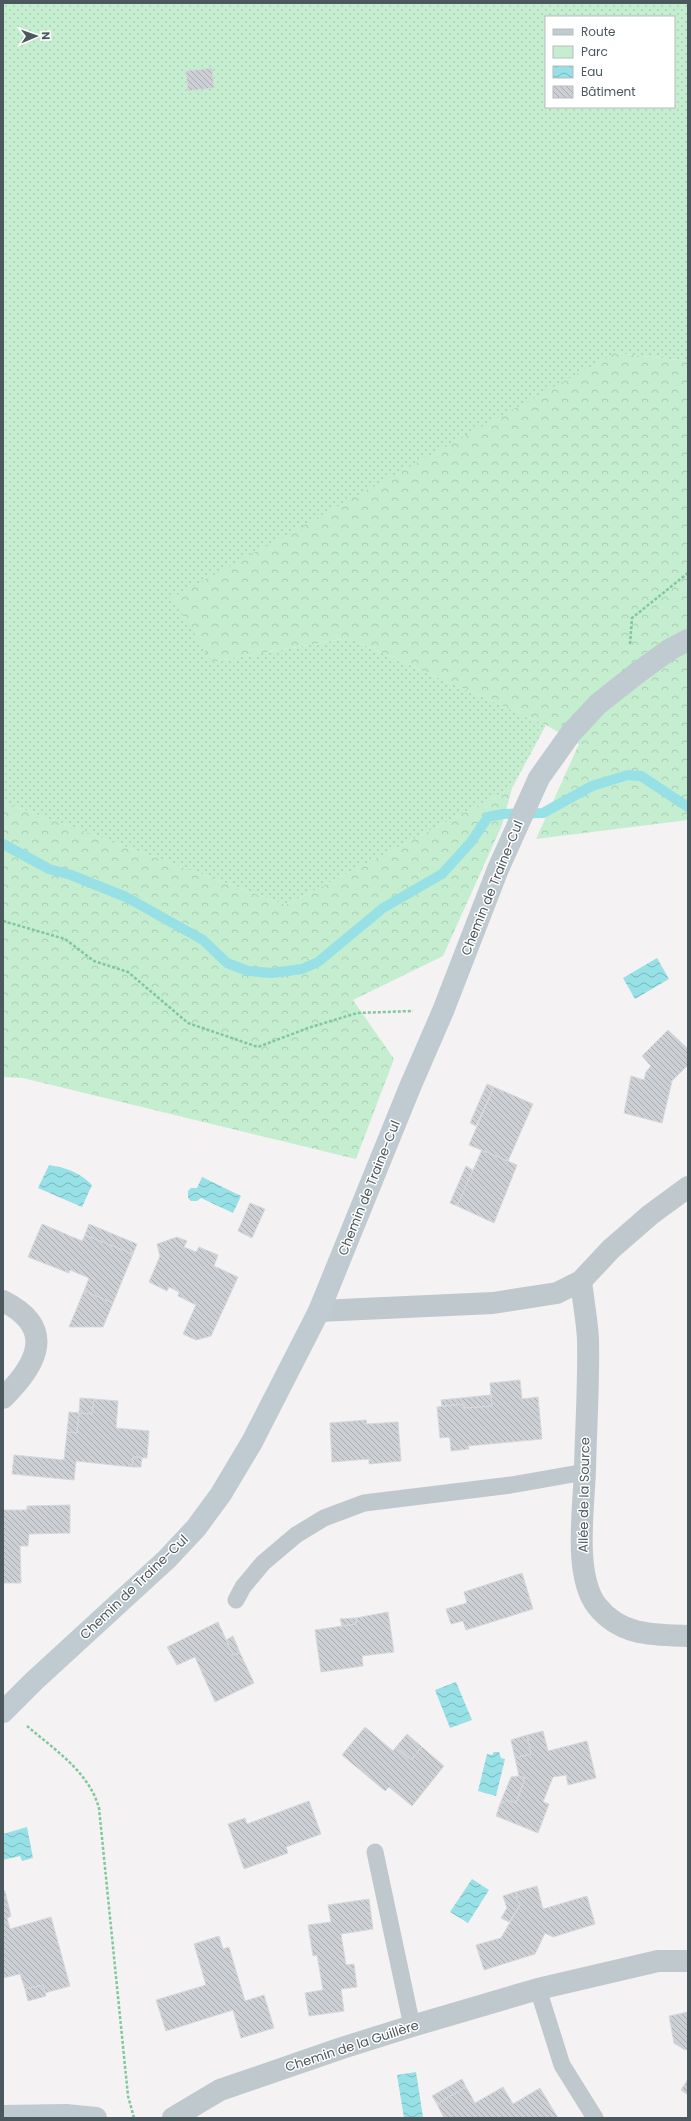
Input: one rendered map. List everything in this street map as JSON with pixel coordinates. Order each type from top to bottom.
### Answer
[{"type":"street","name":"Chemin de Traine-Cul","points":[[5,1711],[168,1559],[196,1528],[221,1494],[252,1442],[319,1311],[410,1087],[443,1011],[510,841],[540,778],[571,733],[598,704],[669,650],[688,640]]},
{"type":"street","points":[[319,1311],[493,1303],[558,1293],[580,1281],[632,1230],[688,1187]]},
{"type":"street","name":"Allée de la Source","points":[[580,1281],[588,1337],[585,1472],[582,1508],[583,1568],[587,1586],[593,1600],[612,1621],[630,1631],[651,1635],[688,1636]]},
{"type":"street","points":[[3,1301],[27,1318],[36,1334],[35,1354],[22,1380],[3,1398]]},
{"type":"street","name":"Chemin de la Guillère","points":[[172,2118],[220,2090],[342,2048],[412,2026],[538,1989],[658,1961],[688,1961]]},
{"type":"street","points":[[3,2116],[66,2115],[96,2118]]},
{"type":"lane","points":[[236,1600],[243,1587],[263,1563],[296,1535],[324,1518],[364,1503],[511,1485],[585,1472]]},
{"type":"lane","points":[[376,1852],[412,2026]]},
{"type":"lane","points":[[538,1989],[562,2065],[595,2118]]},
{"type":"path","points":[[636,674],[630,640],[632,618],[688,573]]},
{"type":"path","points":[[3,921],[65,939],[94,961],[128,972],[188,1022],[258,1047],[308,1028],[357,1013],[443,1011]]},
{"type":"path","points":[[5,1711],[79,1772],[95,1794],[102,1821],[128,2096],[134,2118]]},
{"type":"green space","points":[[3,3],[688,3],[688,361],[615,353],[212,662],[348,638],[546,725],[512,788],[286,905],[3,802]]},
{"type":"green space","points":[[615,353],[688,361],[688,820],[536,839],[579,744],[546,725],[348,638],[212,662],[172,598]]},
{"type":"green space","points":[[512,788],[502,825],[443,956],[353,1000],[394,1059],[356,1159],[23,1078],[3,1077],[3,802],[286,905]]},
{"type":"water","points":[[657,958],[669,979],[635,999],[623,978]]},
{"type":"water","points":[[49,1165],[72,1171],[92,1185],[82,1207],[38,1188]]},
{"type":"water","points":[[202,1177],[241,1196],[233,1213],[201,1198],[197,1201],[191,1201],[188,1198],[188,1191],[191,1188],[197,1188]]},
{"type":"water","points":[[456,1682],[472,1720],[450,1728],[435,1690]]},
{"type":"water","points":[[494,1752],[499,1752],[501,1758],[505,1759],[496,1796],[478,1791],[487,1754],[492,1755]]},
{"type":"water","points":[[27,1827],[33,1858],[22,1861],[20,1856],[3,1860],[3,1834]]},
{"type":"water","points":[[472,1879],[489,1890],[468,1923],[450,1912]]},
{"type":"water","points":[[416,2072],[423,2117],[404,2118],[397,2075]]},
{"type":"building","points":[[212,68],[214,88],[188,91],[186,71]]},
{"type":"building","points":[[668,1030],[688,1049],[688,1065],[672,1081],[662,1123],[624,1113],[631,1076],[644,1080],[646,1072],[651,1066],[642,1056]]},
{"type":"building","points":[[487,1084],[494,1087],[476,1126],[470,1123]]},
{"type":"building","points":[[494,1087],[533,1104],[508,1161],[469,1145]]},
{"type":"building","points":[[482,1150],[517,1165],[494,1223],[457,1206]]},
{"type":"building","points":[[466,1166],[473,1170],[457,1206],[450,1203]]},
{"type":"building","points":[[250,1203],[265,1209],[252,1238],[238,1231]]},
{"type":"building","points":[[42,1224],[82,1241],[85,1235],[133,1254],[113,1303],[84,1291],[89,1278],[70,1270],[69,1273],[28,1257]]},
{"type":"building","points":[[89,1224],[137,1244],[133,1254],[85,1235]]},
{"type":"building","points":[[177,1237],[187,1241],[184,1247],[196,1252],[199,1247],[218,1255],[214,1266],[238,1277],[211,1336],[196,1340],[183,1334],[196,1305],[178,1296],[179,1292],[169,1287],[167,1291],[149,1282],[160,1256],[157,1244]]},
{"type":"building","points":[[84,1291],[113,1303],[103,1327],[69,1327]]},
{"type":"building","points":[[520,1380],[522,1399],[538,1397],[542,1439],[468,1446],[469,1449],[451,1451],[450,1439],[448,1437],[440,1438],[437,1407],[464,1404],[464,1408],[492,1406],[490,1383]]},
{"type":"building","points":[[491,1395],[492,1406],[464,1408],[464,1404],[442,1406],[441,1400]]},
{"type":"building","points":[[80,1398],[94,1399],[92,1414],[79,1413]]},
{"type":"building","points":[[94,1399],[118,1401],[116,1428],[149,1431],[147,1458],[133,1457],[132,1467],[76,1461],[74,1480],[12,1474],[14,1455],[64,1460],[67,1432],[77,1433],[79,1413],[92,1414]]},
{"type":"building","points":[[69,1412],[79,1413],[77,1433],[67,1432]]},
{"type":"building","points":[[366,1420],[367,1424],[398,1422],[401,1461],[369,1464],[369,1459],[332,1462],[330,1423]]},
{"type":"building","points":[[133,1457],[142,1457],[141,1467],[132,1467]]},
{"type":"building","points":[[70,1505],[70,1533],[29,1534],[28,1546],[20,1546],[21,1583],[3,1583],[3,1510],[27,1510],[27,1506]]},
{"type":"building","points":[[522,1573],[533,1609],[466,1630],[463,1621],[451,1624],[446,1609],[467,1603],[464,1592]]},
{"type":"building","points":[[388,1612],[394,1652],[362,1656],[363,1666],[321,1672],[315,1630],[356,1624],[356,1618]]},
{"type":"building","points":[[356,1618],[356,1624],[342,1626],[340,1619]]},
{"type":"building","points":[[218,1622],[233,1655],[240,1653],[254,1683],[215,1702],[195,1657],[177,1665],[167,1647]]},
{"type":"building","points":[[233,1636],[240,1653],[233,1655],[226,1640]]},
{"type":"building","points":[[365,1727],[393,1751],[396,1747],[411,1760],[422,1747],[444,1766],[412,1806],[389,1787],[385,1791],[342,1755]]},
{"type":"building","points":[[543,1731],[548,1751],[587,1741],[596,1778],[568,1785],[566,1775],[553,1777],[543,1802],[549,1804],[538,1833],[496,1816],[500,1804],[507,1800],[516,1803],[525,1778],[519,1776],[515,1758],[531,1754],[527,1735]]},
{"type":"building","points":[[407,1734],[422,1747],[411,1760],[396,1747]]},
{"type":"building","points":[[527,1735],[531,1754],[515,1758],[511,1740]]},
{"type":"building","points":[[519,1776],[525,1778],[516,1803],[507,1800],[500,1804],[511,1777]]},
{"type":"building","points":[[309,1801],[321,1834],[286,1847],[288,1853],[244,1869],[228,1824],[245,1818],[247,1824]]},
{"type":"building","points":[[537,1886],[543,1909],[587,1896],[595,1924],[553,1937],[545,1933],[535,1954],[484,1970],[476,1945],[501,1938],[520,1905],[515,1892]]},
{"type":"building","points":[[3,1890],[5,1891],[11,1916],[7,1918],[10,1929],[51,1917],[70,1986],[45,1993],[43,1985],[25,1989],[20,1974],[3,1978]]},
{"type":"building","points":[[515,1892],[520,1905],[509,1922],[501,1918],[507,1908],[503,1896]]},
{"type":"building","points":[[369,1899],[373,1929],[341,1934],[346,1965],[354,1964],[357,1987],[341,1989],[344,2011],[309,2016],[305,1993],[323,1990],[317,1955],[313,1956],[308,1925],[331,1922],[328,1905]]},
{"type":"building","points":[[219,1936],[223,1949],[229,1947],[245,2001],[264,1995],[274,2028],[241,2038],[233,2010],[166,2031],[156,2000],[206,1985],[194,1944]]},
{"type":"building","points":[[43,1985],[46,1996],[28,2001],[25,1989]]},
{"type":"building","points":[[688,2012],[688,2049],[685,2050],[674,2043],[669,2016]]},
{"type":"building","points":[[462,2079],[466,2087],[437,2104],[432,2096]]},
{"type":"building","points":[[688,2079],[688,2095],[681,2090]]},
{"type":"building","points":[[466,2087],[475,2103],[503,2087],[513,2104],[540,2088],[558,2118],[444,2118],[437,2104]]},
{"type":"waterway","points":[[3,844],[49,869],[71,875],[126,897],[203,940],[227,963],[248,971],[272,973],[302,969],[318,962],[383,908],[442,874],[471,842],[488,817],[502,814],[543,813],[592,786],[628,775],[641,776],[688,807]]}]
